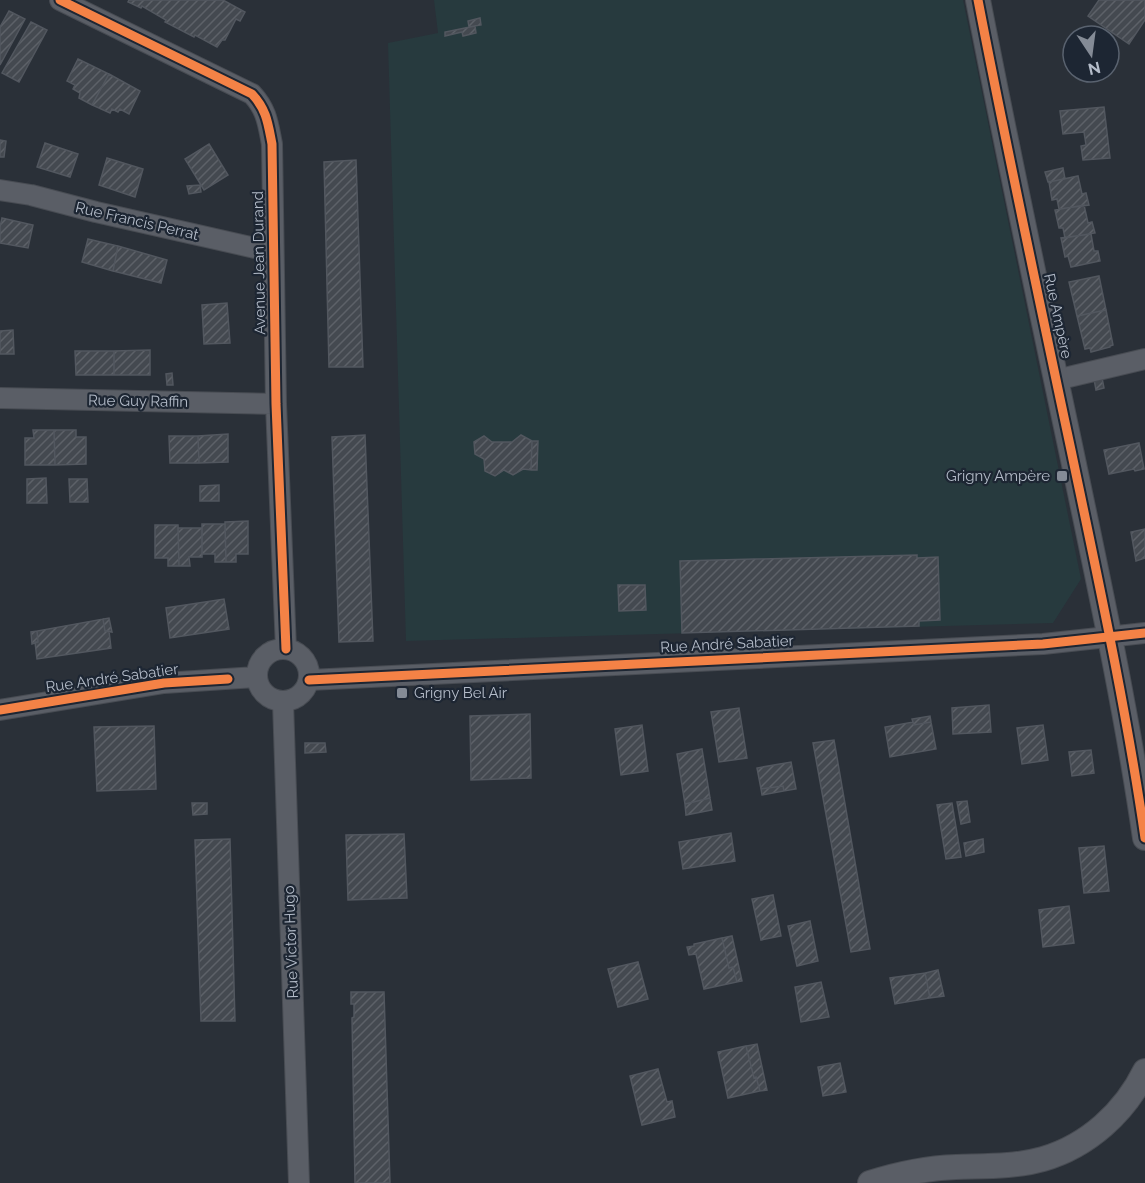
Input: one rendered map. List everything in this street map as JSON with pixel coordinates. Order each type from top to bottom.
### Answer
[{"type":"street","name":"Avenue Jean Durand","points":[[60,0],[252,94],[264,110],[272,144],[276,404],[286,649]]},
{"type":"street","name":"Rue Ampère","points":[[978,0],[1110,637],[1134,760],[1145,838]]},
{"type":"street","name":"Rue Francis Perrat","points":[[0,190],[31,195],[96,213],[273,252]]},
{"type":"street","points":[[1056,381],[1145,359]]},
{"type":"street","name":"Rue Guy Raffin","points":[[0,398],[276,404]]},
{"type":"street","name":"Rue André Sabatier","points":[[309,680],[1043,644],[1145,633]]},
{"type":"street","points":[[277,649],[286,649],[296,652],[304,659],[309,669],[309,680],[300,696],[283,702],[273,700],[265,694],[259,686],[257,677],[258,668],[268,653],[277,649]]},
{"type":"street","name":"Rue André Sabatier","points":[[0,710],[164,683],[257,677]]},
{"type":"street","name":"Rue Victor Hugo","points":[[283,702],[299,1183]]},
{"type":"street","points":[[870,1183],[921,1171],[955,1167],[986,1167],[1043,1159],[1091,1136],[1108,1122],[1138,1085],[1145,1071]]},
{"type":"green space","points":[[434,0],[963,0],[1081,579],[1053,623],[406,641],[388,43],[438,33]]},
{"type":"building","points":[[129,0],[223,0],[245,12],[240,21],[236,19],[225,40],[222,40],[217,47],[165,22],[166,20],[142,6],[141,8],[128,2]]},
{"type":"building","points":[[1099,0],[1145,0],[1145,20],[1129,44],[1121,39],[1121,24],[1100,24],[1088,16]]},
{"type":"building","points":[[9,11],[25,19],[0,65],[0,27]]},
{"type":"building","points":[[480,18],[481,25],[469,27],[468,21]]},
{"type":"building","points":[[31,22],[47,30],[19,82],[2,73]]},
{"type":"building","points":[[475,26],[476,33],[463,36],[462,32],[445,36],[445,32]]},
{"type":"building","points":[[78,59],[109,74],[92,105],[79,98],[80,93],[73,89],[75,85],[67,81]]},
{"type":"building","points":[[109,74],[140,91],[129,114],[120,109],[118,112],[112,109],[110,113],[92,105]]},
{"type":"building","points":[[1104,107],[1110,158],[1083,160],[1081,146],[1086,145],[1084,132],[1063,134],[1060,111]]},
{"type":"building","points":[[0,140],[6,141],[4,157],[0,157]]},
{"type":"building","points":[[45,143],[78,154],[70,177],[37,167]]},
{"type":"building","points":[[209,144],[228,175],[204,190],[185,159]]},
{"type":"building","points":[[107,158],[143,169],[135,197],[99,185]]},
{"type":"building","points":[[356,160],[363,367],[329,367],[324,162]]},
{"type":"building","points":[[1063,168],[1065,179],[1048,182],[1045,172]]},
{"type":"building","points":[[1078,176],[1082,194],[1086,193],[1089,205],[1059,209],[1057,199],[1052,200],[1049,182]]},
{"type":"building","points":[[200,185],[201,192],[189,194],[187,186]]},
{"type":"building","points":[[1084,205],[1088,223],[1092,222],[1095,233],[1065,238],[1063,228],[1059,228],[1055,210]]},
{"type":"building","points":[[2,218],[33,225],[28,248],[0,243]]},
{"type":"building","points":[[1091,234],[1094,251],[1098,251],[1100,261],[1071,267],[1068,256],[1065,257],[1061,238]]},
{"type":"building","points":[[88,239],[118,246],[113,271],[82,262]]},
{"type":"building","points":[[118,246],[167,260],[161,283],[113,271]]},
{"type":"building","points":[[1099,276],[1106,310],[1077,316],[1069,282]]},
{"type":"building","points":[[227,303],[230,343],[204,344],[202,305]]},
{"type":"building","points":[[1106,310],[1113,345],[1091,352],[1090,348],[1085,349],[1077,316]]},
{"type":"building","points":[[13,330],[14,354],[0,354],[0,331]]},
{"type":"building","points":[[150,350],[150,375],[114,375],[114,351]]},
{"type":"building","points":[[75,351],[114,351],[114,375],[76,375]]},
{"type":"building","points":[[172,373],[173,385],[167,385],[166,374]]},
{"type":"building","points":[[1102,378],[1104,388],[1096,390],[1094,379]]},
{"type":"building","points":[[33,430],[54,430],[55,465],[25,465],[25,438],[34,438]]},
{"type":"building","points":[[54,430],[76,430],[76,437],[86,437],[86,464],[55,465]]},
{"type":"building","points":[[228,434],[228,462],[199,463],[198,436]]},
{"type":"building","points":[[365,435],[373,641],[339,642],[332,437]]},
{"type":"building","points":[[521,435],[532,441],[531,470],[523,469],[513,475],[504,470],[495,476],[485,471],[484,459],[475,454],[474,442],[484,436],[492,442],[512,442]]},
{"type":"building","points":[[169,436],[198,436],[199,463],[170,463]]},
{"type":"building","points":[[532,441],[538,441],[537,470],[531,470]]},
{"type":"building","points":[[1139,443],[1144,469],[1109,474],[1104,450]]},
{"type":"building","points":[[46,478],[47,503],[27,503],[27,479]]},
{"type":"building","points":[[69,479],[87,479],[88,502],[70,502]]},
{"type":"building","points":[[219,485],[219,501],[200,501],[200,486]]},
{"type":"building","points":[[248,521],[248,554],[236,554],[236,562],[226,562],[225,522]]},
{"type":"building","points":[[202,524],[225,524],[226,562],[215,562],[215,554],[202,554]]},
{"type":"building","points":[[155,525],[178,525],[179,566],[168,566],[168,558],[155,558]]},
{"type":"building","points":[[178,528],[202,528],[202,557],[189,557],[190,566],[179,566]]},
{"type":"building","points":[[1145,529],[1145,558],[1136,561],[1131,532]]},
{"type":"building","points":[[917,555],[917,558],[938,557],[940,620],[919,621],[919,626],[682,633],[680,561]]},
{"type":"building","points":[[618,585],[645,585],[646,610],[619,611]]},
{"type":"building","points":[[224,599],[229,629],[170,638],[166,608]]},
{"type":"building","points":[[109,618],[112,632],[105,631],[103,619]]},
{"type":"building","points":[[103,619],[105,631],[109,631],[111,648],[37,659],[35,642],[38,642],[37,631]]},
{"type":"building","points":[[37,631],[38,642],[32,644],[31,632]]},
{"type":"building","points":[[989,705],[991,732],[953,734],[952,708]]},
{"type":"building","points":[[739,708],[747,758],[719,762],[711,712]]},
{"type":"building","points":[[530,714],[531,778],[471,780],[470,716]]},
{"type":"building","points":[[930,716],[931,722],[914,725],[912,719]]},
{"type":"building","points":[[913,722],[914,725],[931,722],[936,749],[890,757],[885,727]]},
{"type":"building","points":[[642,725],[648,771],[621,775],[615,729]]},
{"type":"building","points":[[1043,725],[1048,760],[1022,764],[1017,728]]},
{"type":"building","points":[[154,726],[156,789],[97,791],[94,727]]},
{"type":"building","points":[[834,740],[870,949],[851,952],[813,743]]},
{"type":"building","points":[[305,743],[325,743],[326,752],[305,753]]},
{"type":"building","points":[[702,749],[710,798],[685,804],[677,754]]},
{"type":"building","points":[[1091,750],[1094,773],[1072,776],[1069,752]]},
{"type":"building","points":[[791,762],[796,789],[784,791],[783,786],[761,789],[757,768]]},
{"type":"building","points":[[783,786],[784,791],[762,795],[761,789]]},
{"type":"building","points":[[710,798],[712,810],[686,815],[685,804]]},
{"type":"building","points":[[967,801],[970,822],[961,824],[957,802]]},
{"type":"building","points":[[192,803],[207,803],[207,814],[193,815]]},
{"type":"building","points":[[952,803],[961,857],[946,859],[937,805]]},
{"type":"building","points":[[731,833],[735,861],[683,869],[679,842]]},
{"type":"building","points":[[404,834],[407,898],[348,900],[346,835]]},
{"type":"building","points":[[230,839],[235,1021],[201,1021],[195,840]]},
{"type":"building","points":[[983,839],[984,852],[966,856],[964,843]]},
{"type":"building","points":[[1104,846],[1109,891],[1084,893],[1079,848]]},
{"type":"building","points":[[773,895],[781,936],[761,940],[752,899]]},
{"type":"building","points":[[1069,906],[1074,943],[1043,947],[1039,910]]},
{"type":"building","points":[[810,921],[818,961],[797,966],[788,926]]},
{"type":"building","points":[[732,936],[742,981],[737,982],[733,967],[729,968],[722,938]]},
{"type":"building","points":[[722,938],[729,968],[733,967],[737,982],[704,989],[696,954],[689,955],[687,947]]},
{"type":"building","points":[[638,962],[648,999],[618,1007],[608,969]]},
{"type":"building","points":[[938,970],[944,996],[930,998],[925,973]]},
{"type":"building","points":[[925,973],[930,998],[895,1004],[890,978]]},
{"type":"building","points":[[821,982],[829,1017],[801,1022],[795,987]]},
{"type":"building","points":[[351,992],[384,992],[390,1183],[355,1183],[352,1018],[354,1017],[354,1004],[351,1004]]},
{"type":"building","points":[[757,1044],[767,1090],[760,1091],[756,1077],[754,1078],[746,1046]]},
{"type":"building","points":[[746,1046],[754,1078],[756,1077],[760,1091],[728,1098],[718,1052]]},
{"type":"building","points":[[840,1063],[846,1092],[823,1096],[818,1067]]},
{"type":"building","points":[[658,1069],[667,1102],[672,1101],[675,1117],[642,1125],[630,1076]]},
{"type":"cycle path","points":[[60,0],[252,94],[266,118],[272,144],[276,404],[286,649]]},
{"type":"cycle path","points":[[978,0],[1111,643],[1145,838]]},
{"type":"cycle path","points":[[309,680],[1043,644],[1145,633]]},
{"type":"cycle path","points":[[0,710],[164,683],[228,679]]},
{"type":"place","name":"Grigny Ampère","points":[[1062,476]]},
{"type":"place","name":"Grigny Bel Air","points":[[402,693]]}]
